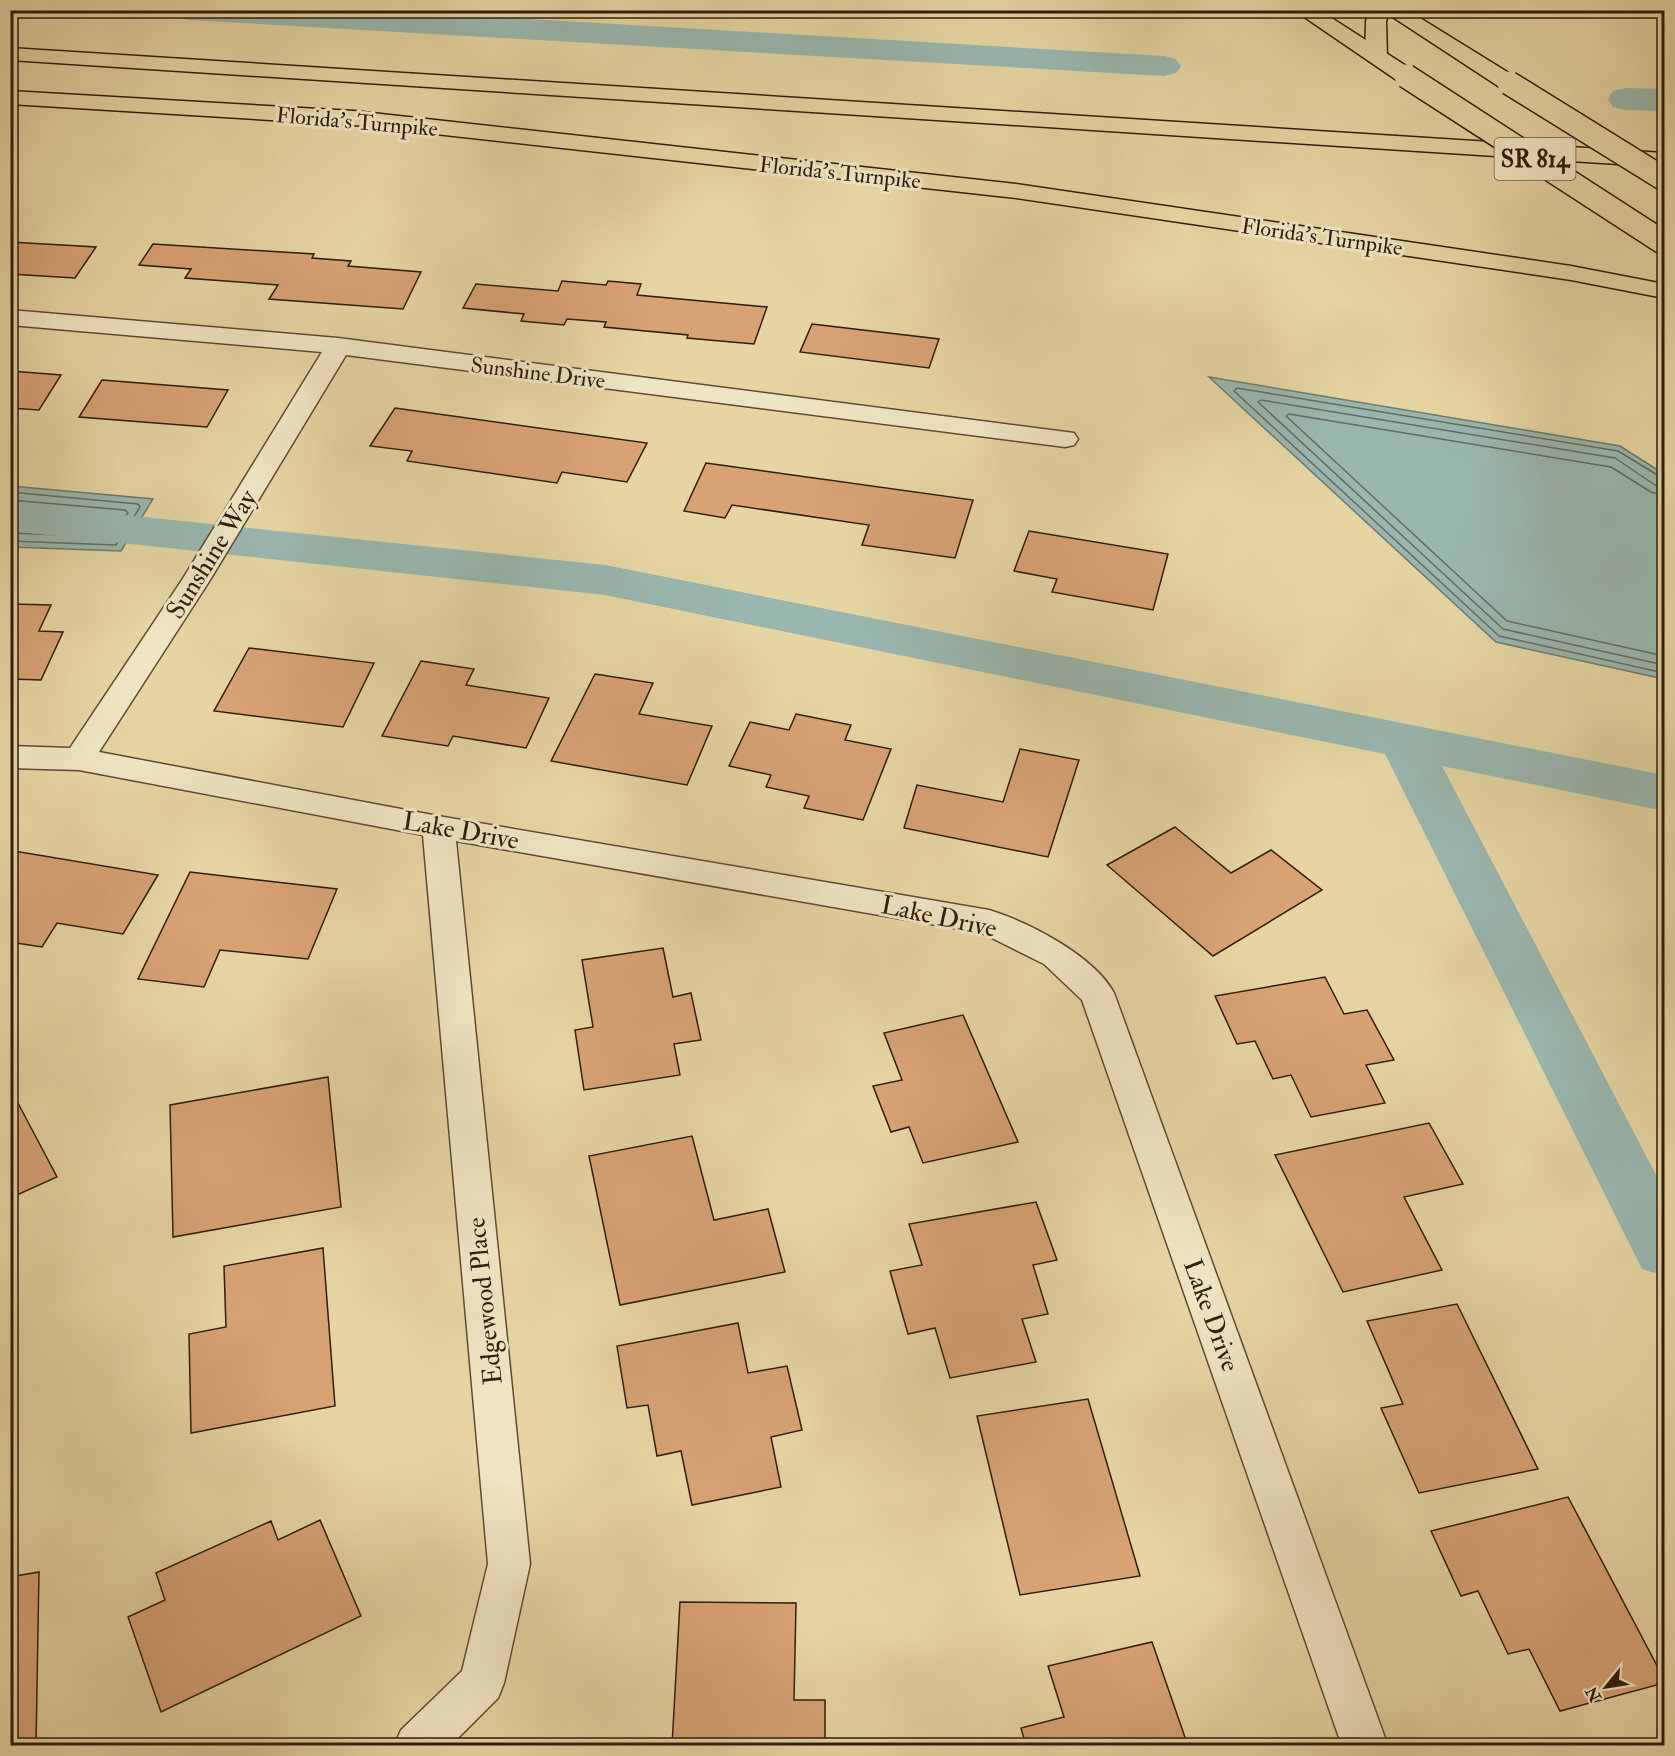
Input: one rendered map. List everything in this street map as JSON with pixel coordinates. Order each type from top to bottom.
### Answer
[{"type":"main road","name":"SR 814","points":[[1304,10],[1665,243]]},
{"type":"main road","points":[[1376,57],[1376,21],[1380,10]]},
{"type":"main road","name":"SR 814","points":[[1392,10],[1665,179]]},
{"type":"main road","name":"Florida's Turnpike","points":[[10,54],[1665,160]]},
{"type":"main road","name":"Florida's Turnpike","points":[[10,97],[354,118],[1016,191],[1559,271],[1665,291]]},
{"type":"street","name":"Sunshine Drive","points":[[10,317],[338,346],[1065,439]]},
{"type":"street","name":"Sunshine Way","points":[[79,759],[196,580],[338,346]]},
{"type":"street","name":"Lake Drive","points":[[10,757],[79,759],[438,827],[989,922],[1056,955],[1097,993],[1365,1746]]},
{"type":"street","name":"Edgewood Place","points":[[417,1746],[482,1683],[509,1564],[438,827]]},
{"type":"water","points":[[1209,377],[1620,446],[1664,474],[1664,679],[1496,642]]},
{"type":"water","points":[[11,486],[153,499],[121,551],[11,547]]},
{"type":"building","points":[[10,242],[96,247],[75,278],[10,274],[13,266],[10,265]]},
{"type":"building","points":[[153,244],[314,254],[312,258],[351,261],[348,266],[421,272],[403,309],[269,299],[278,285],[185,278],[191,269],[139,265]]},
{"type":"building","points":[[562,281],[606,285],[608,281],[641,284],[637,295],[767,307],[754,344],[604,327],[606,322],[567,319],[564,325],[521,321],[524,314],[463,308],[476,284],[558,291]]},
{"type":"building","points":[[812,324],[939,339],[929,368],[800,352]]},
{"type":"building","points":[[10,371],[61,375],[39,410],[10,408]]},
{"type":"building","points":[[102,380],[228,390],[207,427],[79,417]]},
{"type":"building","points":[[395,408],[647,443],[627,482],[562,472],[557,483],[407,461],[412,451],[370,446]]},
{"type":"building","points":[[706,463],[973,500],[955,558],[862,545],[869,525],[732,505],[725,518],[684,511]]},
{"type":"building","points":[[1029,531],[1168,554],[1153,610],[1052,592],[1057,579],[1014,571]]},
{"type":"building","points":[[10,604],[51,605],[39,631],[63,632],[41,680],[10,679]]},
{"type":"building","points":[[249,648],[374,663],[343,727],[214,711]]},
{"type":"building","points":[[421,661],[474,669],[466,685],[549,698],[526,748],[453,736],[448,746],[382,736]]},
{"type":"building","points":[[595,674],[653,683],[639,714],[712,726],[687,785],[551,761]]},
{"type":"building","points":[[796,714],[851,725],[845,740],[891,749],[863,820],[804,808],[809,796],[766,787],[771,775],[729,766],[750,722],[789,730]]},
{"type":"building","points":[[1020,749],[1079,760],[1048,857],[904,828],[917,785],[1003,802]]},
{"type":"building","points":[[1175,827],[1231,873],[1271,850],[1322,890],[1213,956],[1107,865]]},
{"type":"building","points":[[14,851],[158,875],[123,934],[57,923],[42,947],[10,942],[10,856]]},
{"type":"building","points":[[190,872],[337,889],[308,959],[220,950],[204,987],[138,979]]},
{"type":"building","points":[[663,948],[673,997],[691,993],[701,1040],[674,1044],[680,1075],[584,1090],[575,1030],[593,1027],[582,960]]},
{"type":"building","points":[[1325,977],[1344,1014],[1367,1010],[1394,1060],[1366,1065],[1385,1103],[1311,1117],[1291,1075],[1273,1079],[1255,1041],[1237,1044],[1215,996]]},
{"type":"building","points":[[963,1015],[1018,1142],[923,1163],[909,1127],[891,1132],[873,1086],[902,1080],[884,1033]]},
{"type":"building","points":[[328,1077],[341,1207],[173,1237],[170,1105]]},
{"type":"building","points":[[10,1088],[57,1177],[10,1198]]},
{"type":"building","points":[[1429,1123],[1463,1184],[1404,1197],[1442,1270],[1343,1292],[1275,1155]]},
{"type":"building","points":[[692,1136],[714,1220],[768,1209],[785,1272],[620,1305],[589,1156]]},
{"type":"building","points":[[1036,1202],[1057,1260],[1033,1265],[1048,1314],[1022,1319],[1036,1362],[950,1378],[935,1328],[908,1334],[890,1271],[922,1265],[909,1224]]},
{"type":"building","points":[[323,1248],[335,1406],[191,1433],[189,1334],[226,1327],[224,1266]]},
{"type":"building","points":[[16,1279],[10,1418],[10,1280]]},
{"type":"building","points":[[1457,1304],[1538,1469],[1419,1493],[1381,1408],[1403,1404],[1367,1321]]},
{"type":"building","points":[[738,1323],[748,1373],[787,1366],[802,1430],[771,1437],[781,1487],[692,1505],[681,1451],[657,1456],[648,1405],[627,1408],[617,1346]]},
{"type":"building","points":[[1088,1399],[1140,1576],[1020,1595],[977,1416]]},
{"type":"building","points":[[1568,1497],[1664,1679],[1664,1683],[1560,1711],[1529,1649],[1508,1654],[1478,1591],[1461,1596],[1431,1531]]},
{"type":"building","points":[[320,1520],[361,1616],[161,1712],[128,1617],[165,1600],[156,1573],[271,1521],[278,1540]]},
{"type":"building","points":[[39,1572],[36,1746],[10,1746],[10,1577]]},
{"type":"building","points":[[680,1602],[796,1603],[794,1700],[825,1700],[825,1746],[672,1746]]},
{"type":"building","points":[[1152,1642],[1188,1746],[1026,1746],[1021,1728],[1064,1717],[1048,1666]]},
{"type":"waterway","points":[[189,10],[1164,66]]},
{"type":"waterway","points":[[1626,99],[1664,100]]},
{"type":"waterway","points":[[10,517],[605,580],[1403,741]]},
{"type":"waterway","points":[[1403,741],[1664,793]]},
{"type":"waterway","points":[[1403,741],[1664,1250]]}]
